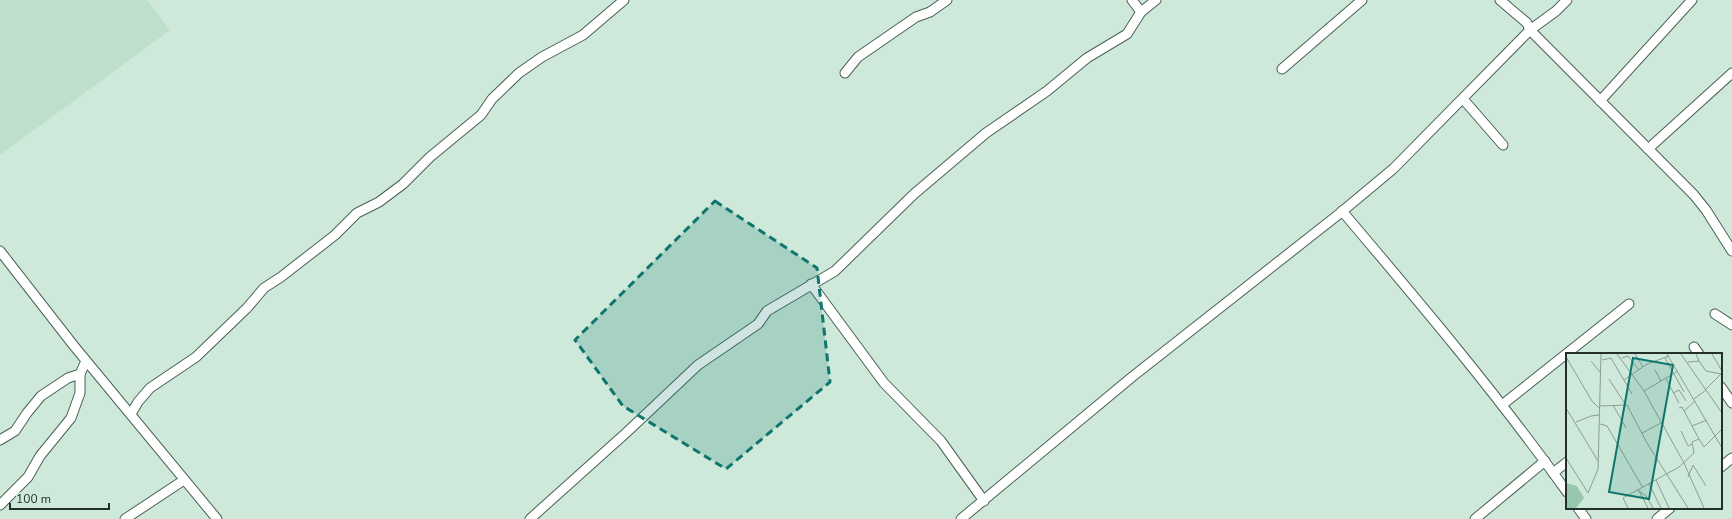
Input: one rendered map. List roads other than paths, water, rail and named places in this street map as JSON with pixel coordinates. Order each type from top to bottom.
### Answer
[{"type":"street","points":[[131,414],[138,402],[150,388],[196,357],[247,308],[264,288],[281,277],[336,235],[356,213],[379,202],[403,184],[430,157],[481,115],[492,99],[519,73],[542,57],[583,35],[624,0]]},
{"type":"street","points":[[845,73],[858,57],[916,17],[930,12],[946,0]]},
{"type":"street","points":[[1132,0],[1141,12]]},
{"type":"street","points":[[530,519],[627,432],[698,365],[758,324],[768,311],[835,271],[914,194],[986,132],[1047,91],[1087,58],[1127,34],[1141,12],[1156,0]]},
{"type":"street","points":[[1282,70],[1362,0]]},
{"type":"street","points":[[1500,0],[1527,23],[1530,30],[1694,195],[1706,210],[1732,251]]},
{"type":"street","points":[[961,519],[1132,376],[1342,211],[1393,169],[1530,30],[1568,0]]},
{"type":"street","points":[[1600,101],[1692,0]]},
{"type":"street","points":[[1648,149],[1732,73]]},
{"type":"street","points":[[1463,99],[1503,145]]},
{"type":"street","points":[[1342,211],[1433,318],[1502,405],[1566,491]]},
{"type":"street","points":[[0,251],[86,361],[217,519]]},
{"type":"street","points":[[811,284],[884,383],[941,441],[984,500]]},
{"type":"street","points":[[1567,353],[1629,304]]},
{"type":"street","points":[[1715,314],[1732,325]]},
{"type":"street","points":[[1502,405],[1566,354]]},
{"type":"street","points":[[0,505],[28,477],[40,456],[71,418],[80,393],[80,374],[86,361]]},
{"type":"street","points":[[0,440],[15,431],[41,396],[68,378],[80,374]]},
{"type":"street","points":[[1722,388],[1732,403]]},
{"type":"street","points":[[1722,466],[1732,458]]},
{"type":"street","points":[[1475,519],[1545,461]]},
{"type":"street","points":[[1553,472],[1566,463]]},
{"type":"street","points":[[125,519],[184,480]]},
{"type":"street","points":[[1579,509],[1586,519]]},
{"type":"street","points":[[1657,519],[1669,509]]}]
